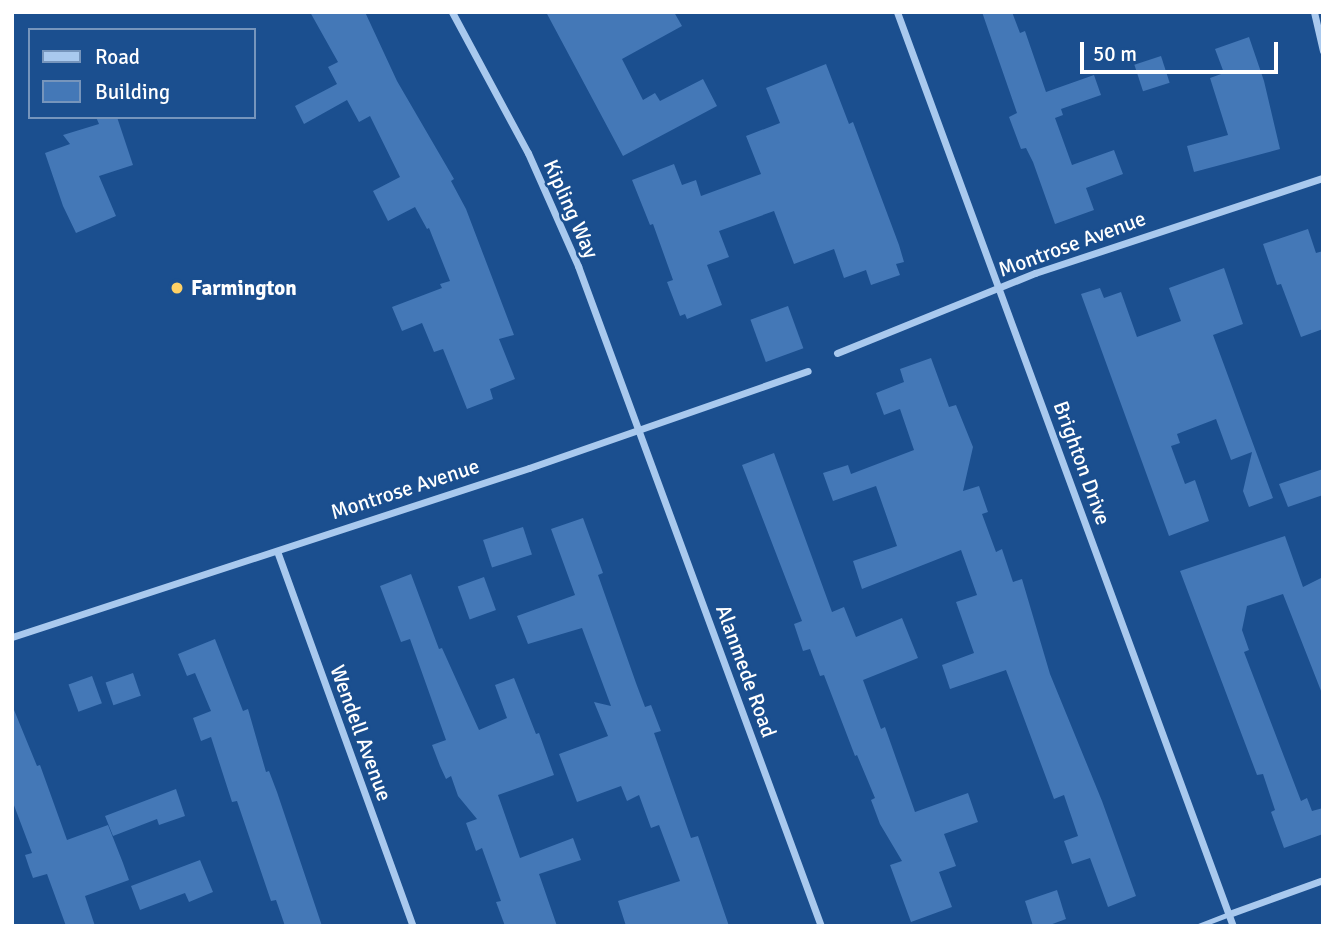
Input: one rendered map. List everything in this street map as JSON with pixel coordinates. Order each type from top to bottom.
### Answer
[{"type":"street","name":"Kipling Way","points":[[452,12],[534,166],[578,266],[637,428]]},
{"type":"street","name":"Brighton Drive","points":[[897,12],[1233,926]]},
{"type":"street","points":[[1314,12],[1323,51]]},
{"type":"street","name":"Montrose Avenue","points":[[837,353],[1035,273],[1323,178]]},
{"type":"street","name":"Montrose Avenue","points":[[12,637],[529,468],[637,428],[808,371]]},
{"type":"street","name":"Alanmede Road","points":[[637,428],[821,926]]},
{"type":"street","name":"Wendell Avenue","points":[[277,551],[413,926]]},
{"type":"street","points":[[1229,914],[1323,880]]},
{"type":"lane","points":[[1198,926],[1229,914]]},
{"type":"building","points":[[310,12],[365,12],[397,81],[454,179],[451,181],[466,209],[514,335],[499,339],[515,379],[490,389],[493,399],[467,409],[443,349],[434,352],[422,323],[402,331],[392,307],[442,288],[440,284],[450,281],[429,228],[427,229],[415,207],[388,221],[373,191],[400,177],[370,116],[359,122],[347,100],[304,124],[295,106],[337,84],[328,67],[338,62]]},
{"type":"building","points":[[546,12],[674,12],[682,26],[622,59],[643,100],[655,93],[660,101],[703,79],[717,106],[623,156]]},
{"type":"building","points":[[982,12],[1012,12],[1020,33],[1025,31],[1046,92],[1094,75],[1101,95],[1061,109],[1063,115],[1055,118],[1072,165],[1114,150],[1123,174],[1086,188],[1094,210],[1055,224],[1033,162],[1026,148],[1021,149],[1009,117],[1017,113]]},
{"type":"building","points":[[1249,37],[1264,81],[1280,149],[1194,172],[1187,146],[1228,135],[1210,78],[1224,73],[1215,49]]},
{"type":"building","points":[[1161,56],[1170,83],[1143,91],[1134,65]]},
{"type":"building","points":[[826,64],[849,124],[853,122],[899,245],[904,262],[896,264],[900,275],[871,285],[866,270],[844,278],[834,249],[794,264],[774,211],[719,231],[729,257],[707,265],[722,305],[687,319],[685,314],[680,316],[667,282],[673,280],[653,224],[650,225],[632,180],[674,164],[682,185],[696,180],[701,196],[761,174],[746,136],[780,123],[766,88]]},
{"type":"building","points":[[97,119],[118,119],[133,165],[99,176],[116,216],[76,233],[63,206],[45,153],[70,144],[63,135],[99,124]]},
{"type":"building","points":[[1308,229],[1316,253],[1323,251],[1323,329],[1301,337],[1281,284],[1277,285],[1263,244]]},
{"type":"building","points":[[1224,268],[1243,324],[1213,335],[1273,498],[1249,507],[1243,491],[1252,452],[1231,460],[1216,419],[1177,434],[1180,443],[1171,446],[1185,484],[1195,480],[1209,521],[1169,536],[1081,294],[1100,288],[1104,298],[1121,292],[1137,337],[1181,321],[1169,288]]},
{"type":"building","points":[[788,306],[803,348],[766,362],[750,320]]},
{"type":"building","points":[[931,358],[949,407],[956,405],[973,447],[963,491],[979,486],[988,512],[982,514],[996,552],[1002,549],[1013,582],[1022,579],[1050,674],[1102,801],[1136,896],[1108,907],[1090,858],[1072,864],[1064,841],[1078,836],[1064,795],[1054,799],[1006,670],[950,689],[942,665],[974,653],[956,602],[977,595],[961,550],[862,589],[853,561],[897,546],[876,486],[833,501],[823,473],[848,465],[851,474],[914,450],[900,409],[884,415],[876,393],[904,382],[900,369]]},
{"type":"building","points":[[774,453],[832,612],[844,607],[856,637],[902,618],[918,658],[863,680],[881,729],[885,727],[915,812],[968,793],[978,822],[944,834],[956,866],[939,872],[952,907],[911,922],[890,865],[902,861],[880,824],[871,800],[875,798],[857,755],[855,756],[824,675],[820,676],[810,649],[803,651],[794,624],[802,621],[742,465]]},
{"type":"building","points":[[1323,469],[1323,495],[1288,507],[1279,484]]},
{"type":"building","points":[[583,518],[603,573],[598,575],[636,683],[645,707],[651,705],[661,731],[654,733],[691,838],[698,836],[729,926],[626,926],[618,901],[680,881],[659,825],[651,828],[639,795],[627,801],[621,786],[577,802],[559,754],[608,736],[594,702],[611,706],[582,628],[528,644],[517,616],[575,595],[551,529]]},
{"type":"building","points":[[523,527],[532,555],[492,568],[483,540]]},
{"type":"building","points":[[1285,536],[1303,587],[1323,577],[1323,696],[1283,594],[1247,606],[1242,630],[1249,650],[1244,652],[1301,801],[1307,798],[1312,811],[1323,808],[1323,834],[1284,848],[1271,812],[1275,810],[1263,774],[1257,775],[1180,571]]},
{"type":"building","points":[[411,574],[439,649],[442,648],[479,730],[507,718],[495,685],[514,678],[536,734],[539,733],[554,775],[498,795],[520,858],[573,838],[581,860],[539,874],[557,926],[505,926],[496,902],[501,901],[482,848],[476,851],[466,823],[477,819],[458,796],[451,776],[446,779],[440,766],[432,745],[446,740],[410,639],[401,642],[380,586]]},
{"type":"building","points":[[484,577],[496,610],[470,619],[458,587]]},
{"type":"building","points":[[215,639],[243,711],[248,709],[266,772],[269,771],[277,792],[322,926],[285,926],[276,900],[271,901],[237,801],[232,802],[211,737],[201,741],[193,718],[211,711],[195,673],[187,676],[178,654]]},
{"type":"building","points":[[133,673],[141,696],[113,705],[106,682]]},
{"type":"building","points":[[92,676],[102,703],[78,712],[69,685]]},
{"type":"building","points":[[12,705],[37,766],[40,765],[67,840],[108,825],[123,863],[129,880],[85,896],[95,926],[66,926],[47,874],[33,878],[25,855],[32,853],[12,800]]},
{"type":"building","points":[[176,789],[185,816],[159,825],[157,819],[113,836],[105,816]]},
{"type":"building","points":[[200,860],[213,892],[189,902],[185,893],[140,910],[131,886]]},
{"type":"building","points":[[1057,890],[1066,919],[1047,926],[1033,926],[1025,901]]},
{"type":"place","name":"Farmington","points":[[177,288]]}]
